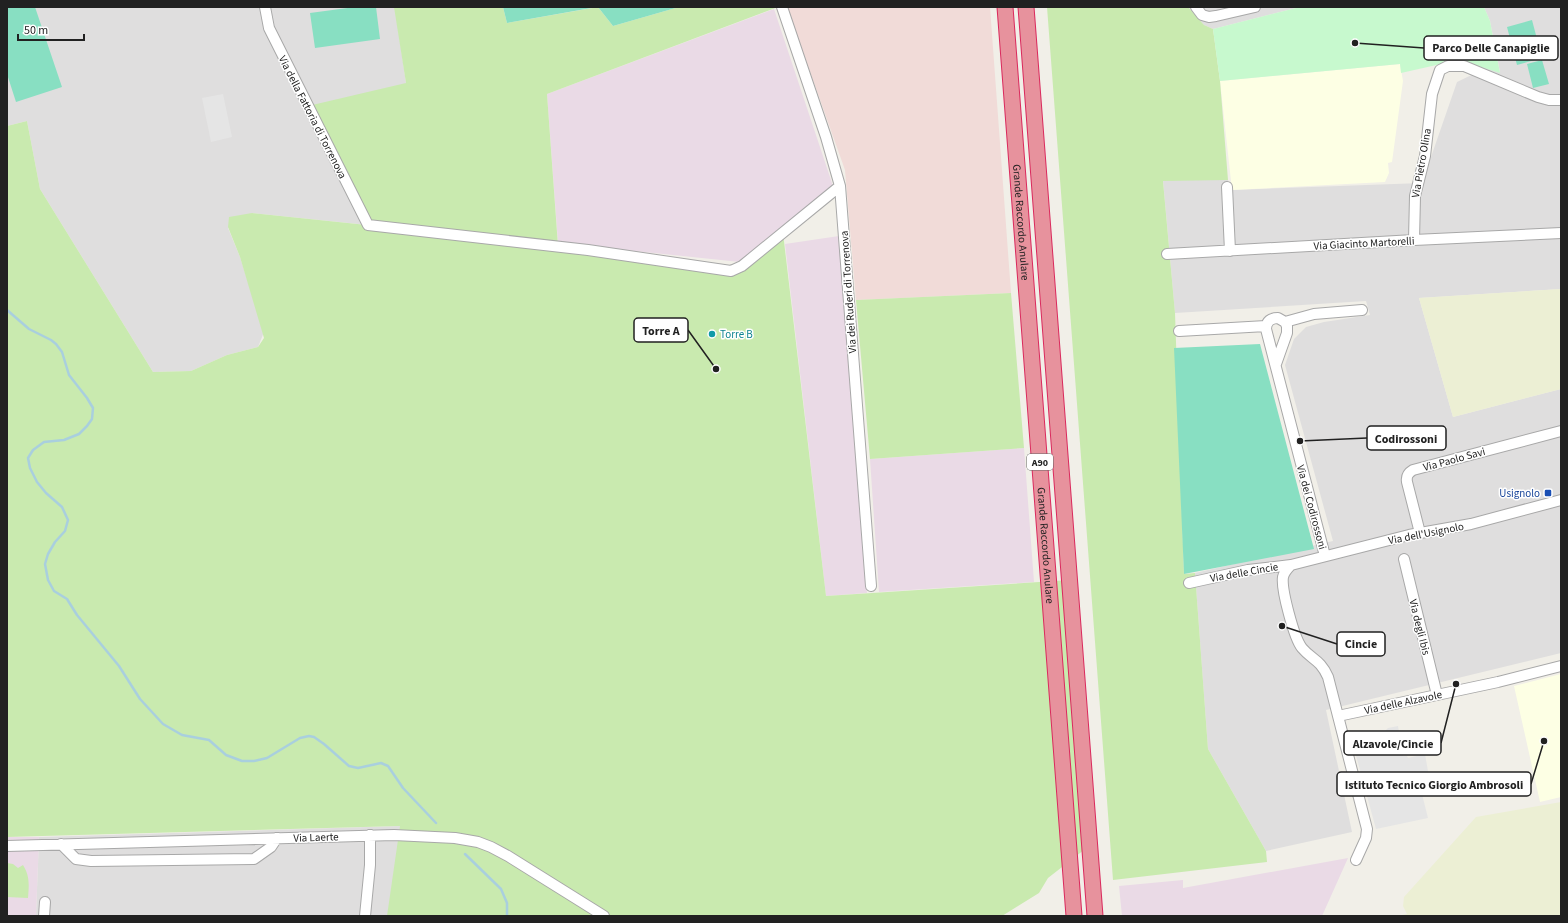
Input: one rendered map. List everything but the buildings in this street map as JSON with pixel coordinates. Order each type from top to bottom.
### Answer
[{"type":"highway","name":"Grande Raccordo Anulare","points":[[1006,7],[1074,916]]},
{"type":"highway","name":"Grande Raccordo Anulare","points":[[1026,7],[1095,916]]},
{"type":"street","name":"Via della Fattoria di Torrenova","points":[[265,7],[269,28],[368,225],[588,250],[731,271],[742,266],[840,186]]},
{"type":"street","name":"Via dei Ruderi di Torrenova","points":[[782,7],[826,137],[840,186],[871,586]]},
{"type":"street","points":[[1196,7],[1202,15],[1212,17],[1255,7]]},
{"type":"street","name":"Via Pietro Olina","points":[[1414,240],[1414,200],[1425,156],[1432,94],[1439,72],[1445,67],[1455,65],[1464,66],[1538,97],[1548,100],[1561,100]]},
{"type":"street","points":[[1227,187],[1230,251]]},
{"type":"street","name":"Via Giacinto Martorelli","points":[[1168,254],[1414,240],[1561,234]]},
{"type":"street","points":[[1285,322],[1314,314],[1362,310]]},
{"type":"street","points":[[1179,331],[1266,326],[1273,318],[1280,318],[1287,326],[1287,333],[1276,364]]},
{"type":"street","name":"Via dei Codirossoni","points":[[1266,326],[1325,556]]},
{"type":"street","name":"Via Paolo Savi","points":[[1420,533],[1406,482],[1406,477],[1413,470],[1561,431]]},
{"type":"street","name":"Via dell'Usignolo","points":[[1291,564],[1420,533],[1462,526],[1561,500]]},
{"type":"street","name":"Via degli Ibis","points":[[1404,559],[1437,695]]},
{"type":"street","name":"Via delle Cincie","points":[[1189,583],[1248,570],[1291,564]]},
{"type":"street","name":"Via delle Cincie","points":[[1291,564],[1284,572],[1283,582],[1285,597],[1293,626],[1302,648],[1318,661],[1326,672],[1367,829],[1366,838],[1356,860]]},
{"type":"street","name":"Via delle Alzavole","points":[[1338,716],[1498,682],[1561,666]]},
{"type":"street","points":[[365,916],[370,865],[370,835]]},
{"type":"street","name":"Via Laerte","points":[[7,846],[370,835],[442,836],[487,845],[508,856],[604,916]]},
{"type":"street","points":[[61,844],[76,859],[91,861],[254,859],[271,847],[277,838]]},
{"type":"street","points":[[44,916],[45,902]]},
{"type":"shaded area","points":[[7,7],[395,7],[406,83],[368,225],[252,213],[228,228],[240,257],[264,332],[258,347],[227,355],[191,371],[153,372],[40,189],[27,121],[7,126]]},
{"type":"shaded area","points":[[787,7],[990,7],[1011,293],[856,300],[845,170]]},
{"type":"shaded area","points":[[1188,7],[1300,7],[1213,29],[1204,25]]},
{"type":"shaded area","points":[[1484,7],[1561,7],[1561,289],[1419,298],[1453,417],[1561,389],[1561,653],[1326,710],[1352,832],[1266,851],[1208,749],[1195,573],[1333,541],[1285,365],[1294,339],[1306,327],[1324,322],[1370,315],[1366,301],[1175,313],[1163,180],[1228,180],[1232,190],[1422,183],[1457,82],[1486,68],[1500,72],[1490,21]]},
{"type":"shaded area","points":[[774,9],[833,186],[740,262],[558,243],[547,94]]},
{"type":"shaded area","points":[[1400,64],[1403,81],[1392,162],[1388,163],[1389,173],[1385,182],[1232,190],[1220,81]]},
{"type":"shaded area","points":[[223,94],[232,137],[211,142],[202,98]]},
{"type":"shaded area","points":[[839,236],[867,593],[826,596],[785,244]]},
{"type":"shaded area","points":[[1561,289],[1561,389],[1453,417],[1419,298]]},
{"type":"shaded area","points":[[1024,448],[1034,582],[879,592],[870,459]]},
{"type":"shaded area","points":[[1561,674],[1561,797],[1540,802],[1514,686]]},
{"type":"shaded area","points":[[1398,726],[1403,756],[1407,756],[1408,758],[1425,754],[1431,788],[1421,790],[1428,818],[1376,829],[1352,741],[1374,737],[1383,733],[1388,728]]},
{"type":"shaded area","points":[[1561,802],[1561,916],[1397,916],[1407,914],[1403,906],[1404,897],[1476,817]]},
{"type":"shaded area","points":[[401,826],[390,916],[36,916],[39,837]]},
{"type":"shaded area","points":[[7,837],[39,837],[36,916],[7,916]]},
{"type":"shaded area","points":[[1348,858],[1322,916],[1122,916],[1119,886],[1183,880],[1183,888]]},
{"type":"green space","points":[[7,7],[35,7],[62,87],[16,102],[7,74]]},
{"type":"green space","points":[[355,7],[376,7],[380,39],[315,48],[310,13]]},
{"type":"green space","points":[[394,7],[503,7],[507,23],[598,7],[613,26],[679,7],[778,7],[547,94],[558,246],[734,271],[783,233],[826,596],[1070,580],[1089,846],[1048,878],[1039,893],[1002,916],[387,916],[400,826],[7,837],[7,126],[27,121],[40,189],[153,372],[191,371],[227,355],[258,347],[264,338],[240,257],[228,227],[229,217],[252,213],[367,225],[308,106],[406,83]]},
{"type":"green space","points":[[503,7],[597,7],[507,23]]},
{"type":"green space","points":[[598,7],[679,7],[613,26]]},
{"type":"green space","points":[[1047,7],[1188,7],[1204,25],[1213,29],[1220,81],[1228,180],[1163,181],[1175,313],[1184,574],[1195,573],[1208,749],[1266,851],[1267,862],[1113,880]]},
{"type":"green space","points":[[1300,7],[1484,7],[1490,21],[1500,73],[1449,57],[1441,64],[1401,73],[1400,64],[1220,81],[1213,29]]},
{"type":"green space","points":[[1532,20],[1542,58],[1517,65],[1507,27]]},
{"type":"green space","points":[[1542,60],[1549,84],[1533,88],[1527,64]]},
{"type":"green space","points":[[1011,293],[1024,448],[870,459],[856,300]]},
{"type":"green space","points":[[1260,344],[1314,549],[1184,574],[1174,348]]},
{"type":"green space","points":[[7,863],[13,864],[18,868],[23,865],[28,877],[28,898],[7,897]]},
{"type":"waterway","points":[[7,310],[29,329],[56,344],[62,352],[69,375],[93,408],[92,419],[79,434],[64,440],[44,442],[33,450],[28,458],[30,468],[37,482],[46,493],[62,507],[68,520],[65,531],[55,542],[48,554],[45,564],[48,580],[54,591],[67,599],[77,615],[119,666],[140,699],[163,724],[182,735],[209,740],[226,755],[242,761],[254,761],[267,758],[300,738],[309,736],[314,737],[324,744],[349,766],[358,768],[381,763],[388,766],[403,788],[436,823]]},
{"type":"waterway","points":[[465,854],[501,889],[507,903],[507,916]]},
{"type":"place","name":"Parco Delle Canapiglie","points":[[1355,43]]},
{"type":"place","name":"Torre B","points":[[712,334]]},
{"type":"place","name":"Torre A","points":[[716,369]]},
{"type":"place","name":"Codirossoni","points":[[1300,441]]},
{"type":"place","name":"Usignolo","points":[[1548,493]]},
{"type":"place","name":"Cincie","points":[[1282,626]]},
{"type":"place","name":"Alzavole/Cincie","points":[[1456,684]]},
{"type":"place","name":"Istituto Tecnico Giorgio Ambrosoli","points":[[1544,741]]}]
